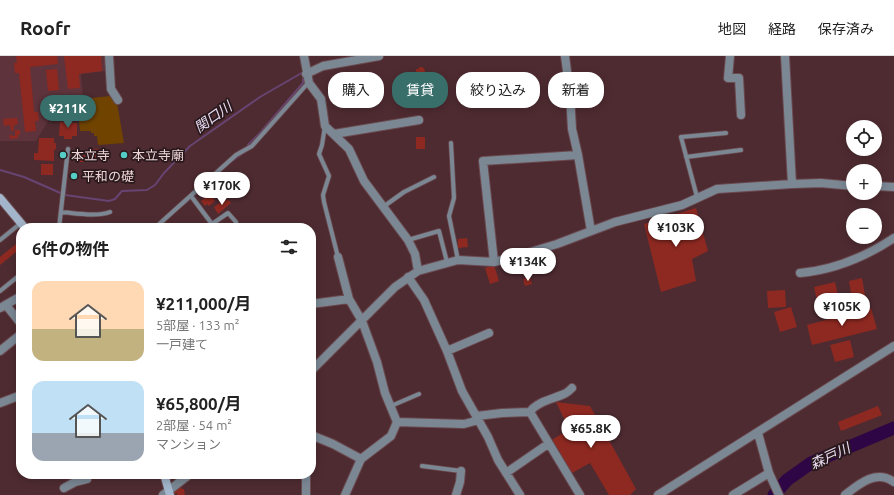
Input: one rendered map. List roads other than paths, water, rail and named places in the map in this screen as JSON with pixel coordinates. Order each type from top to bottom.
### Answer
[{"type":"main road","points":[[0,198],[21,223]]},
{"type":"main road","points":[[165,479],[167,494]]},
{"type":"street","points":[[109,56],[111,89],[118,100]]},
{"type":"street","points":[[304,56],[309,83],[322,98],[325,126],[349,149],[364,181],[408,240],[415,254],[418,271]]},
{"type":"street","points":[[306,70],[379,56]]},
{"type":"street","points":[[565,56],[570,94],[572,129],[591,231]]},
{"type":"street","points":[[730,56],[728,78],[739,78],[741,115]]},
{"type":"street","points":[[785,56],[792,184]]},
{"type":"street","points":[[334,134],[419,120]]},
{"type":"street","points":[[494,262],[484,162],[578,155]]},
{"type":"street","points":[[316,366],[395,287],[418,271],[458,260],[494,262],[514,257],[557,244],[615,222],[682,205],[717,189],[821,183],[846,185]]},
{"type":"street","points":[[882,186],[894,187]]},
{"type":"street","points":[[800,273],[830,269],[844,264],[894,238]]},
{"type":"street","points":[[338,257],[349,299],[362,320],[377,362],[385,393],[397,422],[391,436],[361,459],[345,495]]},
{"type":"street","points":[[408,277],[424,300],[447,351],[462,390],[478,418],[498,460],[520,495]]},
{"type":"street","points":[[16,299],[3,306],[16,319]]},
{"type":"street","points":[[316,303],[349,299]]},
{"type":"street","points":[[447,351],[489,333]]},
{"type":"street","points":[[0,350],[16,338]]},
{"type":"street","points":[[658,495],[894,346]]},
{"type":"street","points":[[530,412],[532,408],[564,394],[572,388]]},
{"type":"street","points":[[0,403],[16,397]]},
{"type":"street","points":[[397,422],[464,424],[478,418],[502,413],[530,412]]},
{"type":"street","points":[[530,412],[580,495]]},
{"type":"street","points":[[758,433],[769,473],[779,495]]},
{"type":"street","points":[[316,437],[333,444],[361,459]]},
{"type":"street","points":[[506,473],[548,444]]},
{"type":"street","points":[[456,495],[460,482],[461,471]]},
{"type":"street","points":[[733,495],[769,473]]},
{"type":"street","points":[[845,495],[861,483],[871,478],[881,478],[892,480],[894,482]]},
{"type":"street","points":[[64,488],[75,482],[87,479]]},
{"type":"street","points":[[167,494],[184,479]]},
{"type":"street","points":[[306,479],[306,495]]},
{"type":"lane","points":[[161,223],[192,198],[236,155],[252,146],[309,83]]},
{"type":"lane","points":[[325,126],[319,154],[329,176],[323,195],[338,257]]},
{"type":"lane","points":[[697,197],[681,137],[726,133]]},
{"type":"lane","points":[[451,143],[454,198],[449,216],[458,260]]},
{"type":"lane","points":[[60,223],[65,190],[68,149]]},
{"type":"lane","points":[[686,157],[741,150]]},
{"type":"lane","points":[[384,207],[404,192],[434,177]]},
{"type":"lane","points":[[192,198],[211,223]]},
{"type":"lane","points":[[61,212],[98,214],[110,212]]},
{"type":"lane","points":[[213,223],[228,213],[236,223]]},
{"type":"lane","points":[[0,240],[16,230]]},
{"type":"lane","points":[[408,240],[439,231],[447,262]]},
{"type":"lane","points":[[0,291],[16,278]]},
{"type":"lane","points":[[390,406],[419,394]]},
{"type":"lane","points":[[422,466],[461,471]]},
{"type":"waterway","name":"関口川","points":[[0,170],[24,177],[65,195],[109,201],[115,199],[122,191],[147,190],[155,185],[164,173],[190,146],[260,97],[305,71]]},
{"type":"waterway","points":[[248,145],[303,83],[303,75]]},
{"type":"waterway","points":[[232,161],[243,153]]},
{"type":"waterway","points":[[65,194],[66,181]]},
{"type":"waterway","points":[[183,205],[208,183]]},
{"type":"waterway","name":"森戸川","points":[[774,495],[787,480],[811,463],[894,428]]},
{"type":"place","name":"本立寺","points":[[63,155]]},
{"type":"place","name":"本立寺廟","points":[[124,155]]},
{"type":"place","name":"平和の礎","points":[[74,176]]}]
